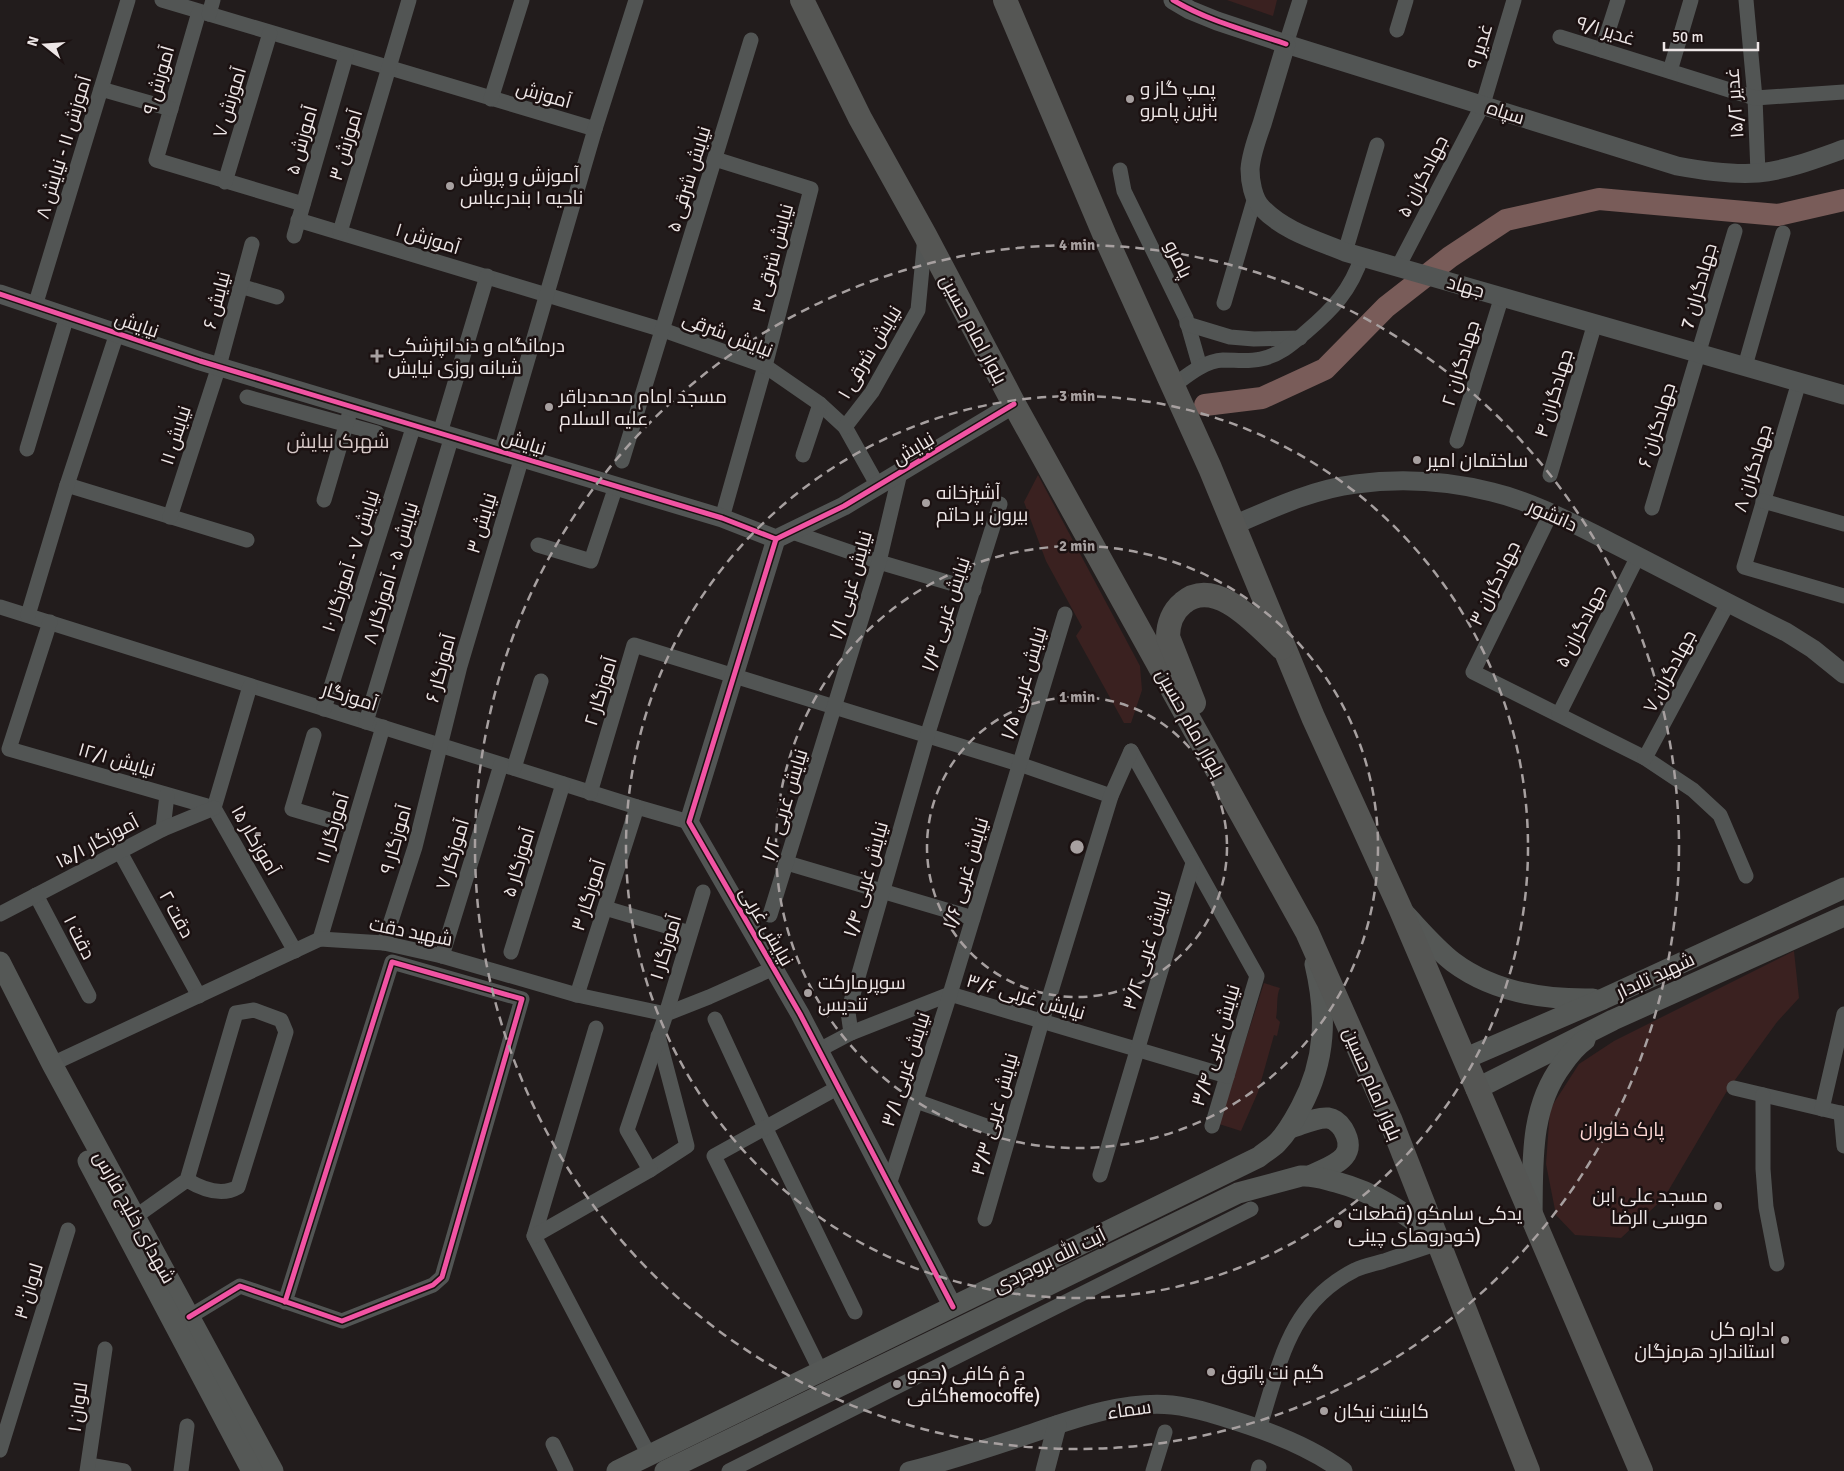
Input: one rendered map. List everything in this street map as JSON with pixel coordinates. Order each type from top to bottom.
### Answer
[{"type":"main road","name":"بلوار امام حسین","points":[[802,0],[860,118],[925,235],[1014,404],[1307,932],[1390,1119],[1528,1471]]},
{"type":"main road","points":[[1005,0],[1105,236],[1234,525],[1313,717],[1400,908],[1641,1471]]},
{"type":"main road","points":[[1246,824],[1169,644],[1168,628],[1175,612],[1186,600],[1199,596],[1214,596],[1231,603],[1286,650]]},
{"type":"main road","name":"شهید تابدار","points":[[1464,1059],[1603,999],[1844,888]]},
{"type":"main road","points":[[1400,908],[1452,962],[1470,974],[1490,983],[1546,998],[1564,1000],[1603,999]]},
{"type":"main road","name":"شهید تابدار","points":[[1476,1089],[1613,1020],[1844,916]]},
{"type":"main road","points":[[1765,924],[1776,945]]},
{"type":"main road","name":"آیت الله بروجردی","points":[[617,1471],[1259,1157],[1276,1144],[1290,1128],[1305,1100],[1316,1071],[1323,1035],[1322,1000],[1307,932]]},
{"type":"main road","name":"شهدای خلیج فارس","points":[[0,962],[252,1471]]},
{"type":"main road","name":"شهدای خلیج فارس","points":[[0,995],[108,1183],[135,1217],[273,1471]]},
{"type":"main road","points":[[1532,1219],[1534,1144],[1539,1111],[1552,1078],[1575,1047],[1613,1020]]},
{"type":"main road","points":[[1503,1041],[1501,1052],[1507,1066],[1517,1068]]},
{"type":"main road","points":[[1290,1128],[1325,1118],[1337,1122],[1345,1133],[1348,1146],[1345,1156],[1336,1163],[1312,1175]]},
{"type":"main road","name":"آیت الله بروجردی","points":[[665,1471],[1238,1194],[1301,1176],[1312,1175],[1359,1188],[1385,1201],[1406,1214],[1438,1241]]},
{"type":"street","name":"آموزش ۱۱ - نیایش ۸","points":[[35,306],[128,0]]},
{"type":"street","name":"آموزش","points":[[162,0],[207,9],[270,33],[595,129]]},
{"type":"street","name":"آموزش ۳","points":[[340,232],[409,0]]},
{"type":"street","points":[[491,99],[522,0]]},
{"type":"street","points":[[501,451],[595,129],[636,0]]},
{"type":"street","name":"سپاه","points":[[1173,0],[1190,10],[1217,21],[1286,44],[1677,166],[1708,172],[1758,173],[1798,164],[1844,148]]},
{"type":"street","points":[[1286,44],[1300,0]]},
{"type":"street","points":[[1397,30],[1406,0]]},
{"type":"street","name":"غدیر ۹","points":[[1482,104],[1514,0]]},
{"type":"street","points":[[1602,50],[1618,0]]},
{"type":"street","points":[[1670,71],[1691,0]]},
{"type":"street","name":"غدیر ۱۵/۲","points":[[1746,0],[1755,98],[1758,173]]},
{"type":"street","name":"آموزش ۹","points":[[207,9],[171,109],[156,160],[225,182]]},
{"type":"street","name":"آموزش ۷","points":[[225,182],[270,33]]},
{"type":"street","name":"غدیر ۹/۱","points":[[1560,37],[1755,98]]},
{"type":"street","name":"نیایش شرقی ۵","points":[[622,461],[751,40]]},
{"type":"street","name":"جهاد","points":[[1286,44],[1253,153],[1250,169],[1255,197],[1260,207],[1274,219],[1296,232],[1354,254],[1844,395]]},
{"type":"street","name":"آموزش ۵","points":[[294,236],[346,56]]},
{"type":"street","points":[[101,89],[171,109]]},
{"type":"street","points":[[1755,98],[1844,92]]},
{"type":"street","name":"جهادگران ۵","points":[[1403,269],[1482,104]]},
{"type":"street","points":[[1173,386],[1204,364],[1222,360],[1242,362],[1270,357],[1283,351],[1331,310],[1356,272],[1354,254],[1377,145]]},
{"type":"street","name":"نیایش شرقی ۳","points":[[715,159],[811,189],[765,366],[722,518]]},
{"type":"street","name":"پامرو","points":[[1120,170],[1124,191],[1187,324],[1200,367]]},
{"type":"street","points":[[225,182],[303,204]]},
{"type":"street","points":[[1224,303],[1255,197]]},
{"type":"street","name":"آموزش ۱","points":[[298,220],[547,294]]},
{"type":"street","name":"جهادگران 7","points":[[1699,353],[1735,231]]},
{"type":"street","points":[[1745,366],[1783,233]]},
{"type":"street","name":"نیایش شرقی ۱","points":[[845,428],[872,392],[918,310],[925,235]]},
{"type":"street","name":"نیایش ۶","points":[[218,366],[252,244]]},
{"type":"street","name":"نیایش ۵ - آموزگار ۸","points":[[366,722],[446,434],[487,276]]},
{"type":"street","points":[[240,286],[277,297]]},
{"type":"street","name":"نیایش","points":[[0,294],[218,366],[784,536],[844,506],[1014,404]]},
{"type":"street","name":"نیایش شرقی","points":[[547,294],[663,330],[765,366],[820,404],[845,428],[878,486]]},
{"type":"street","name":"جهادگران ۲","points":[[1457,441],[1502,296]]},
{"type":"street","points":[[27,449],[67,316]]},
{"type":"street","name":"جهادگران ۴","points":[[1550,475],[1595,323]]},
{"type":"street","points":[[1187,324],[1230,337],[1254,339],[1300,338]]},
{"type":"street","points":[[28,616],[67,485],[117,333]]},
{"type":"street","name":"جهادگران ۶","points":[[1652,508],[1699,353]]},
{"type":"street","name":"نیایش ۱۱","points":[[170,517],[218,366]]},
{"type":"street","name":"جهادگران ۸","points":[[1799,382],[1744,567],[1844,596]]},
{"type":"street","points":[[247,397],[377,433]]},
{"type":"street","points":[[803,455],[820,404]]},
{"type":"street","points":[[324,500],[352,406]]},
{"type":"street","name":"نیایش ۷ - آموزگار ۱۰","points":[[324,709],[414,425]]},
{"type":"street","name":"نیایش ۳","points":[[479,601],[522,457]]},
{"type":"street","name":"نیایش غربی ۱/۱","points":[[835,708],[879,562],[900,472]]},
{"type":"street","name":"دانشور","points":[[1234,525],[1308,495],[1354,484],[1427,482],[1461,485],[1500,494],[1551,513],[1786,632],[1813,649],[1844,674]]},
{"type":"street","points":[[67,485],[247,540]]},
{"type":"street","points":[[538,545],[591,561],[616,486]]},
{"type":"street","points":[[1763,501],[1844,524]]},
{"type":"street","name":"نیایش غربی ۱/۳","points":[[927,736],[1000,504]]},
{"type":"street","name":"جهادگران ۳","points":[[1551,513],[1472,672],[1558,714]]},
{"type":"street","points":[[689,822],[735,676],[784,536],[974,590]]},
{"type":"street","name":"جهادگران ۵","points":[[1558,714],[1638,556]]},
{"type":"street","name":"آموزگار ۶","points":[[440,745],[479,601]]},
{"type":"street","name":"جهادگران ۷","points":[[1645,758],[1728,603]]},
{"type":"street","name":"آموزگار","points":[[0,608],[689,822]]},
{"type":"street","name":"نیایش غربی ۱/۵","points":[[1019,764],[1065,614]]},
{"type":"street","name":"نیایش ۱۲/۱","points":[[50,622],[9,749],[214,808]]},
{"type":"street","name":"آموزگار ۲","points":[[590,792],[634,645],[735,676]]},
{"type":"street","points":[[735,676],[1019,764],[1111,796]]},
{"type":"street","name":"آموزگار ۷","points":[[442,956],[507,766],[541,681]]},
{"type":"street","name":"آموزگار ۱۵","points":[[250,686],[214,808],[296,951]]},
{"type":"street","name":"نیایش غربی ۱/۲","points":[[770,915],[835,708]]},
{"type":"street","points":[[1558,714],[1645,758],[1693,790],[1720,815],[1746,876]]},
{"type":"street","name":"آموزگار ۱۱","points":[[320,939],[383,727]]},
{"type":"street","points":[[314,735],[292,809],[353,827]]},
{"type":"street","name":"نیایش غربی ۱/۴","points":[[851,1033],[848,1012],[927,736]]},
{"type":"street","name":"آموزگار ۹","points":[[384,943],[415,847],[440,745]]},
{"type":"street","name":"نیایش غربی ۳/۳","points":[[985,1219],[1042,1021],[1111,796],[1131,751],[1193,863]]},
{"type":"street","name":"نیایش غربی ۱/۶","points":[[950,994],[1019,764]]},
{"type":"street","name":"آموزگار ۵","points":[[511,952],[563,784]]},
{"type":"street","points":[[163,829],[167,795]]},
{"type":"street","name":"آموزگار ۳","points":[[577,995],[637,807]]},
{"type":"street","name":"آموزگار ۱۵/۱","points":[[0,914],[163,829],[214,808]]},
{"type":"street","name":"نیایش غربی","points":[[689,822],[774,968],[819,1050],[954,1307]]},
{"type":"street","name":"دقت ۲","points":[[120,852],[199,996]]},
{"type":"street","points":[[787,863],[973,918]]},
{"type":"street","name":"نیایش غربی ۳/۴","points":[[1193,863],[1257,976],[1212,1126]]},
{"type":"street","name":"نیایش غربی ۳/۲","points":[[1100,1175],[1193,863]]},
{"type":"street","name":"آموزگار ۱","points":[[650,1170],[627,1130],[666,1014],[702,892]]},
{"type":"street","name":"دقت ۱","points":[[36,895],[89,996]]},
{"type":"street","points":[[605,908],[690,933]]},
{"type":"street","points":[[52,1064],[320,939]]},
{"type":"street","name":"شهید دقت","points":[[320,939],[384,943],[442,956],[577,995],[666,1014]]},
{"type":"street","points":[[189,1317],[240,1286],[285,1302],[342,1321],[434,1285],[442,1277],[522,999],[392,962],[285,1302]]},
{"type":"street","points":[[666,1014],[774,968]]},
{"type":"street","name":"نیایش غربی ۳/۶","points":[[819,1050],[851,1033],[950,994],[1227,1076]]},
{"type":"street","name":"نیایش غربی ۳/۱","points":[[889,1184],[950,994]]},
{"type":"street","points":[[135,1217],[187,1180],[236,1012],[254,1010],[281,1020],[286,1032],[238,1188],[230,1192],[217,1191],[202,1188],[187,1180]]},
{"type":"street","points":[[1822,1109],[1844,1014]]},
{"type":"street","points":[[715,1019],[765,1127],[856,1312]]},
{"type":"street","points":[[596,1028],[534,1236],[649,1455]]},
{"type":"street","points":[[534,1236],[650,1170],[687,1146],[658,1036]]},
{"type":"street","points":[[821,1372],[714,1156],[839,1087]]},
{"type":"street","points":[[1734,1088],[1843,1113],[1844,1146]]},
{"type":"street","points":[[1763,1095],[1763,1179],[1766,1207],[1777,1264]]},
{"type":"street","points":[[916,1102],[1009,1134]]},
{"type":"street","points":[[723,1443],[732,1469],[1252,1209]]},
{"type":"street","name":"لاوان ۳","points":[[0,1450],[68,1230]]},
{"type":"street","points":[[1150,1236],[1176,1247]]},
{"type":"street","points":[[1259,1428],[1282,1356],[1292,1331],[1305,1309],[1330,1285],[1356,1270],[1438,1241]]},
{"type":"street","points":[[986,1342],[994,1311]]},
{"type":"street","points":[[961,1328],[986,1342]]},
{"type":"street","name":"لاوان ۱","points":[[88,1468],[105,1349]]},
{"type":"street","name":"سماء","points":[[909,1471],[951,1466],[1057,1425],[1116,1409],[1146,1405],[1172,1405],[1216,1414],[1259,1428],[1294,1443],[1344,1471]]},
{"type":"street","points":[[1045,1471],[1057,1425]]},
{"type":"street","points":[[181,1471],[187,1426]]},
{"type":"street","points":[[1153,1471],[1164,1432]]},
{"type":"street","points":[[553,1444],[566,1471]]},
{"type":"street","points":[[88,1468],[124,1471]]},
{"type":"green space","points":[[1227,0],[1277,0],[1273,16]]},
{"type":"green space","points":[[1038,475],[1140,666],[1142,690],[1131,723],[1124,723],[1076,636],[1082,627],[1046,561],[1024,502]]},
{"type":"green space","name":"پارک خاوران","points":[[1794,951],[1799,998],[1777,1022],[1727,1091],[1664,1198],[1621,1238],[1575,1235],[1556,1215],[1546,1164],[1550,1109],[1579,1064],[1614,1041]]},
{"type":"green space","points":[[1264,983],[1280,988],[1276,1018],[1280,1022],[1277,1036],[1274,1035],[1258,1092],[1241,1131],[1219,1124]]},
{"type":"waterway","points":[[1205,405],[1262,398],[1325,369],[1386,307],[1450,257],[1506,220],[1599,199],[1778,215],[1844,200]]},
{"type":"cycle path","points":[[1173,0],[1214,20],[1286,44]]},
{"type":"cycle path","points":[[0,294],[200,361],[722,518],[776,539],[844,506],[1014,404]]},
{"type":"cycle path","points":[[776,539],[689,822],[800,1014],[953,1307]]},
{"type":"cycle path","points":[[189,1317],[240,1286],[342,1321],[433,1285],[442,1277],[522,999],[392,962],[285,1302]]},
{"type":"place","name":"پمپ گاز و بنزین پامرو","points":[[1130,99]]},
{"type":"place","name":"آموزش و پروش ناحیه ۱ بندرعباس","points":[[450,186]]},
{"type":"place","name":"درمانگاه و دندانپزشکی شبانه روزی نیایش","points":[[377,356]]},
{"type":"place","name":"مسجد امام محمدباقر علیه السلام","points":[[549,407]]},
{"type":"place","name":"ساختمان امیر","points":[[1417,460]]},
{"type":"place","name":"آشپزخانه بیرون بر حاتم","points":[[926,503]]},
{"type":"place","name":"سوپرمارکت تندیس","points":[[808,993]]},
{"type":"place","name":"مسجد علی ابن موسی الرضا","points":[[1718,1206]]},
{"type":"place","name":"یدکی سامکو (قطعات خودروهای چینی)","points":[[1338,1224]]},
{"type":"place","name":"اداره کل استاندارد هرمزگان","points":[[1785,1340]]},
{"type":"place","name":"گیم نت پاتوق","points":[[1211,1372]]},
{"type":"place","name":"حِ مُ کافی (حمو کافیhemocoffe)","points":[[897,1384]]},
{"type":"place","name":"کابینت نیکان","points":[[1324,1411]]},
{"type":"district","name":"شهرک نیایش","points":[[338,441]]}]
